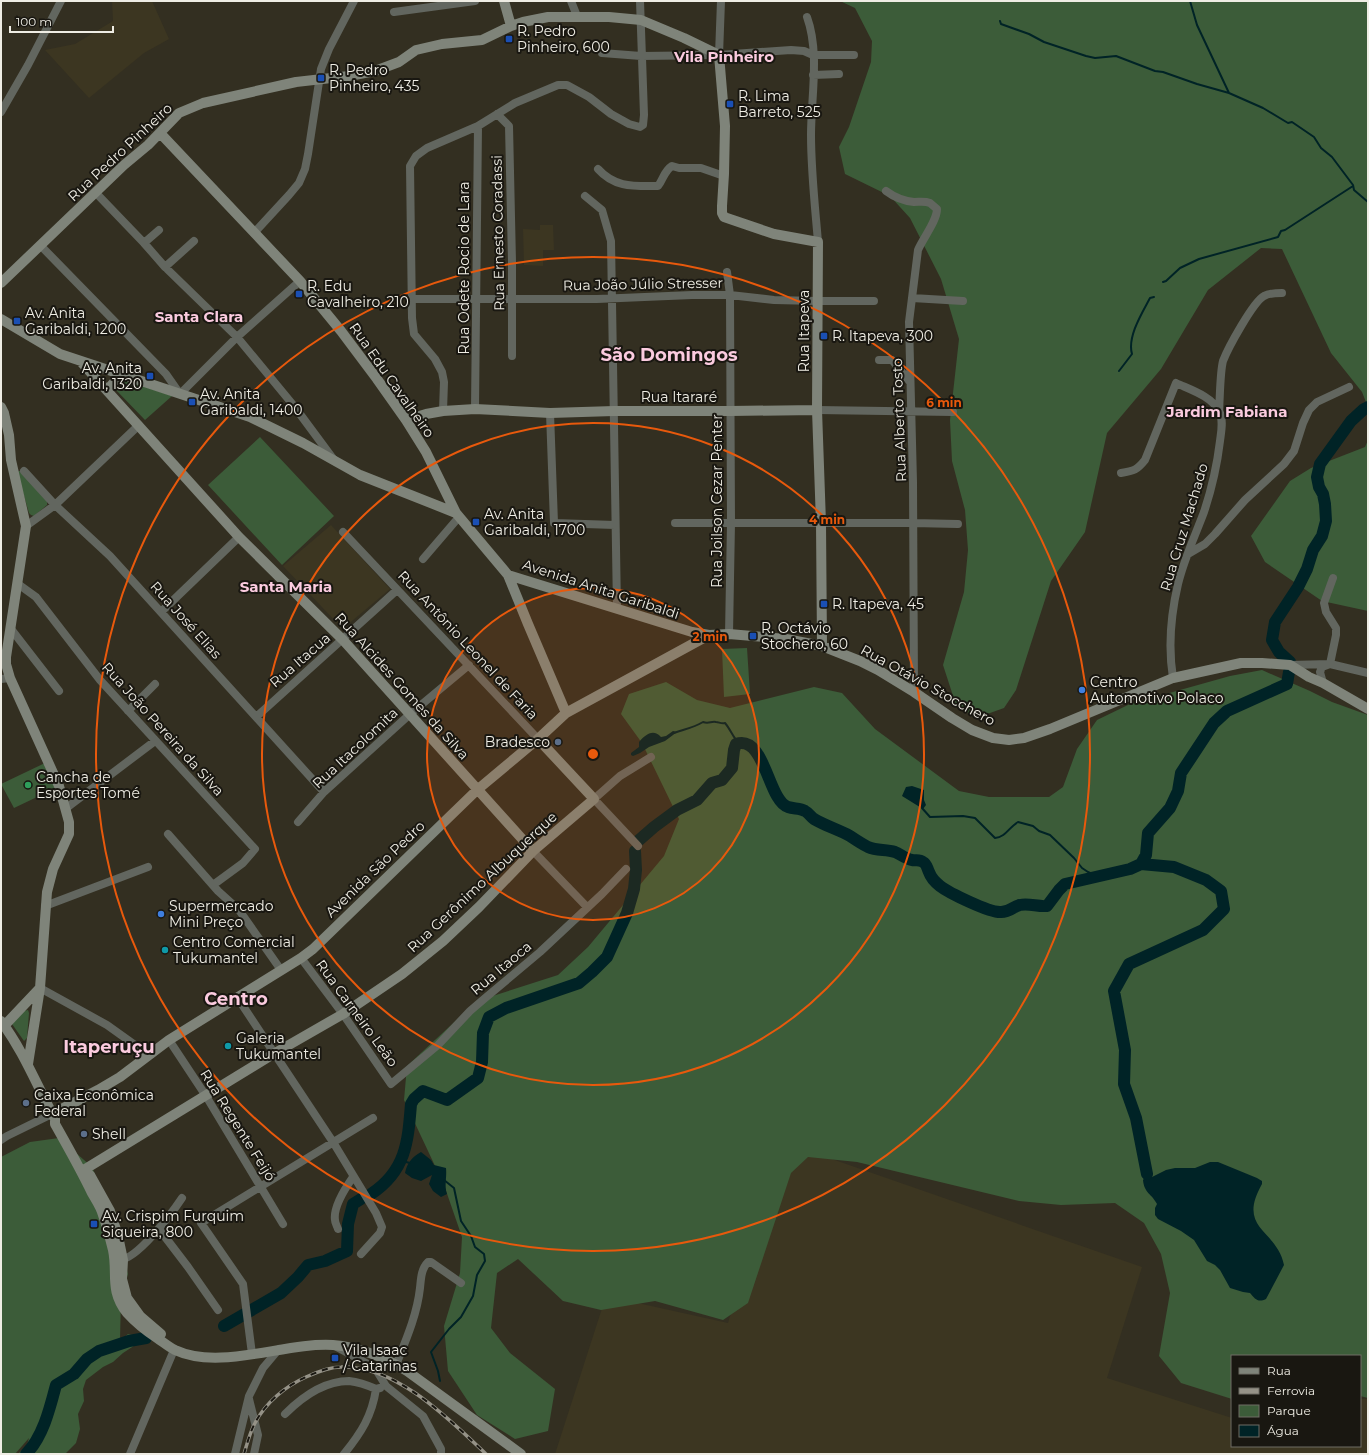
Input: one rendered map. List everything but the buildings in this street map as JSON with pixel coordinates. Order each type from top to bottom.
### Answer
[{"type":"street","points":[[1,112],[28,65],[61,1]]},
{"type":"street","points":[[254,234],[299,183],[306,161],[322,69],[329,49],[354,1]]},
{"type":"street","points":[[394,12],[475,1]]},
{"type":"street","points":[[504,1],[511,26]]},
{"type":"street","points":[[571,1],[577,16]]},
{"type":"street","points":[[443,411],[444,382],[442,372],[434,359],[414,334],[411,299],[412,242],[410,166],[416,156],[427,148],[478,126],[515,103],[558,85],[567,85],[589,97],[611,114],[629,124],[640,127],[643,125],[644,115],[640,1]]},
{"type":"street","points":[[722,1],[719,55],[725,126],[722,214],[724,217],[774,234],[818,242]]},
{"type":"street","name":"Rua Pedro Pinheiro","points":[[1,283],[124,165],[148,145],[179,113],[203,103],[296,82],[349,76],[375,71],[399,62],[416,50],[442,44],[482,40],[511,26],[548,17],[608,17],[641,20],[719,55]]},
{"type":"street","name":"Rua Itapeva","points":[[807,17],[811,29],[813,46],[811,134],[812,174],[818,242],[817,410],[821,523],[822,646]]},
{"type":"street","points":[[602,53],[641,56],[719,55],[791,50],[813,54],[854,55]]},
{"type":"street","points":[[813,75],[839,74]]},
{"type":"street","name":"Rua Ernesto Coradassi","points":[[497,114],[509,126],[512,356]]},
{"type":"street","name":"Rua Odete Rocio de Lara","points":[[476,409],[478,126]]},
{"type":"street","name":"Rua Edu Cavalheiro","points":[[160,133],[300,281],[341,332],[406,420],[426,452],[458,515]]},
{"type":"street","points":[[598,168],[611,181],[621,184],[645,186],[658,186],[662,181],[665,172],[672,166],[679,168],[701,168],[724,176]]},
{"type":"street","name":"Rua Alberto Tosto","points":[[886,191],[904,200],[930,203],[937,209],[935,220],[922,240],[918,250],[909,322],[913,523],[914,692]]},
{"type":"street","points":[[96,193],[165,267],[237,336],[313,430],[334,460]]},
{"type":"street","points":[[585,196],[602,210],[611,241],[617,609]]},
{"type":"street","points":[[144,243],[159,230]]},
{"type":"street","points":[[165,267],[194,242]]},
{"type":"street","points":[[40,245],[166,374],[180,394],[237,336],[300,281]]},
{"type":"street","name":"Rua Joilson Cezar Penter","points":[[727,272],[730,295],[729,634]]},
{"type":"street","name":"Rua Cruz Machado","points":[[1173,678],[1170,663],[1172,623],[1178,584],[1204,512],[1216,471],[1222,419],[1219,411],[1223,362],[1249,314],[1262,296],[1282,293]]},
{"type":"street","name":"Rua João Júlio Stresser","points":[[411,299],[597,299],[730,295],[774,300],[874,301]]},
{"type":"street","points":[[912,298],[963,301]]},
{"type":"street","name":"Avenida Anita Garibaldi","points":[[1,319],[60,354],[250,417],[303,443],[360,475],[430,502],[458,515],[508,575],[682,630],[709,635]]},
{"type":"street","points":[[879,360],[892,360],[910,382]]},
{"type":"street","name":"Rua Alcides Gomes da Silva","points":[[81,361],[239,537],[343,640],[477,790],[587,907]]},
{"type":"street","points":[[107,390],[117,378],[122,375]]},
{"type":"street","points":[[1121,473],[1130,472],[1139,468],[1145,460],[1176,383],[1207,398],[1219,411]]},
{"type":"street","points":[[1188,554],[1205,544],[1245,500],[1284,464],[1294,451],[1309,410],[1317,402],[1349,387]]},
{"type":"street","name":"Rua Itararé","points":[[406,420],[443,411],[476,409],[550,413],[614,411],[817,410],[953,412]]},
{"type":"street","points":[[2,411],[9,435],[11,460],[26,526],[6,657],[6,679],[59,786],[69,822],[70,834],[49,881],[45,906],[40,988],[28,1064]]},
{"type":"street","points":[[550,413],[554,523],[616,525]]},
{"type":"street","points":[[26,526],[55,505],[139,425]]},
{"type":"street","points":[[303,443],[312,440],[313,430]]},
{"type":"street","name":"Rua José Elias","points":[[24,471],[55,505],[110,556],[324,792]]},
{"type":"street","points":[[430,502],[441,495],[442,482]]},
{"type":"street","points":[[423,559],[458,515]]},
{"type":"street","points":[[675,523],[958,524]]},
{"type":"street","name":"Rua Antônio Leonel de Faria","points":[[343,532],[638,846]]},
{"type":"street","points":[[161,612],[239,537]]},
{"type":"street","points":[[508,575],[566,713]]},
{"type":"street","points":[[1330,664],[1336,628],[1326,612],[1324,604],[1333,578]]},
{"type":"street","points":[[518,599],[517,590],[519,584],[536,583]]},
{"type":"street","name":"Rua João Pereira da Silva","points":[[18,584],[36,597],[100,680],[255,850],[243,863],[213,885]]},
{"type":"street","name":"Rua Itacua","points":[[256,717],[397,590]]},
{"type":"street","points":[[11,629],[59,691]]},
{"type":"street","points":[[682,630],[689,639],[687,647]]},
{"type":"street","name":"Rua Otávio Stocchero","points":[[709,635],[729,634],[786,639],[822,646],[860,662],[914,692],[972,730],[993,738],[1009,740],[1024,738],[1050,729],[1173,678],[1242,663],[1290,665]]},
{"type":"street","name":"Avenida São Pedro","points":[[54,1116],[120,1077],[169,1040],[301,958],[477,790],[538,739],[566,713],[709,635]]},
{"type":"street","points":[[1323,683],[1320,672],[1322,667],[1330,664]]},
{"type":"street","points":[[1290,665],[1330,664],[1368,673]]},
{"type":"street","name":"Rua Itacolomita","points":[[298,822],[324,792],[409,715],[469,665]]},
{"type":"street","points":[[1290,665],[1308,677],[1323,683],[1368,709]]},
{"type":"street","points":[[128,711],[155,684]]},
{"type":"street","points":[[65,809],[155,741]]},
{"type":"street","name":"Rua Gerônimo Albuquerque","points":[[84,1170],[274,1053],[344,1014],[402,974],[443,940],[479,907],[533,851],[620,776],[651,757]]},
{"type":"street","points":[[168,834],[213,885],[239,910],[282,970]]},
{"type":"street","points":[[45,906],[148,867]]},
{"type":"street","name":"Rua Itaoca","points":[[391,1084],[438,1045],[470,1011],[540,952],[602,894],[626,869]]},
{"type":"street","name":"Rua Carneiro Leão","points":[[301,958],[344,1014],[391,1084]]},
{"type":"street","points":[[40,988],[3,1024],[28,1064],[54,1116],[55,1124],[84,1170],[102,1213],[113,1250],[118,1260],[127,1298],[140,1316],[158,1333],[178,1344],[198,1350],[217,1352],[224,1357]]},
{"type":"street","points":[[40,988],[107,1025],[149,1055]]},
{"type":"street","points":[[237,997],[333,1142],[376,1213],[382,1227],[380,1233],[362,1254]]},
{"type":"street","name":"Rua Regente Feijó","points":[[169,1040],[206,1096],[283,1224]]},
{"type":"street","points":[[1,1140],[54,1116]]},
{"type":"street","points":[[252,1354],[243,1284],[201,1223],[260,1185],[372,1118]]},
{"type":"street","points":[[338,1229],[335,1220],[337,1208],[344,1191],[353,1177]]},
{"type":"street","points":[[118,1260],[147,1242],[172,1214],[182,1198]]},
{"type":"street","points":[[159,1229],[218,1310]]},
{"type":"street","points":[[118,1260],[115,1287],[120,1301],[133,1319],[145,1330],[174,1350],[196,1355],[224,1357],[279,1349],[334,1345],[364,1350],[396,1365],[521,1454]]},
{"type":"street","points":[[396,1365],[413,1319],[419,1297],[421,1273],[426,1264],[431,1262],[461,1283]]},
{"type":"street","points":[[334,1345],[375,1368],[381,1375],[386,1386],[423,1416],[441,1449],[442,1454]]},
{"type":"street","points":[[235,1454],[249,1396],[263,1368],[279,1349]]},
{"type":"street","points":[[130,1454],[174,1350]]},
{"type":"street","points":[[285,1414],[298,1401],[316,1390],[334,1384],[348,1381],[360,1383],[376,1389],[386,1386]]},
{"type":"street","points":[[344,1454],[358,1436],[368,1418],[374,1404],[376,1389]]},
{"type":"street","points":[[249,1396],[258,1435],[254,1454]]},
{"type":"shaded area","points":[[112,1],[152,1],[169,39],[144,53],[89,98],[45,50],[75,44],[113,21]]},
{"type":"shaded area","points":[[540,225],[553,225],[554,250],[543,250],[543,266],[524,265],[523,229],[540,230]]},
{"type":"shaded area","points":[[331,525],[390,589],[343,627],[340,626],[283,566]]},
{"type":"shaded area","points":[[783,1142],[1142,1267],[1107,1378],[1231,1418],[1231,1447],[1361,1447],[1361,1399],[1368,1399],[1368,1454],[555,1454],[606,1296],[728,1323]]},
{"type":"green space","points":[[840,1],[1368,1],[1368,407],[1362,392],[1331,353],[1282,249],[1261,248],[1208,290],[1161,369],[1107,433],[1085,532],[1051,581],[1016,690],[1004,708],[976,718],[956,705],[943,665],[964,592],[968,550],[965,510],[952,461],[950,420],[959,339],[941,279],[910,218],[890,196],[845,174],[839,147],[849,127],[871,62],[872,41],[855,8]]},
{"type":"green space","points":[[122,379],[172,396],[145,420],[116,390],[116,385]]},
{"type":"green space","points":[[260,437],[334,516],[282,565],[208,485]]},
{"type":"green space","points":[[1368,440],[1368,611],[1322,601],[1265,562],[1251,536],[1290,481],[1311,468],[1365,447]]},
{"type":"green space","points":[[19,471],[47,501],[47,505],[34,516],[29,513],[17,472]]},
{"type":"green space","points":[[747,648],[750,694],[724,697],[722,649]]},
{"type":"green space","points":[[1262,670],[1332,702],[1368,715],[1368,1398],[1361,1396],[1361,1355],[1231,1355],[1231,1399],[1181,1383],[1159,1356],[1170,1293],[1161,1254],[1144,1223],[1115,1203],[1061,1205],[1019,1201],[857,1162],[808,1157],[791,1173],[748,1303],[723,1320],[655,1301],[601,1310],[563,1301],[518,1259],[497,1273],[491,1328],[510,1353],[555,1389],[548,1431],[515,1439],[477,1415],[448,1371],[444,1326],[460,1273],[462,1237],[444,1185],[404,1100],[407,1066],[477,1001],[558,975],[588,947],[664,856],[679,819],[642,743],[621,714],[629,694],[666,682],[697,700],[730,708],[814,687],[842,693],[875,729],[959,791],[989,797],[1049,797],[1063,787],[1077,749],[1097,720],[1130,704],[1230,676]]},
{"type":"green space","name":"Cancha de Esportes Tomé","points":[[45,763],[56,788],[14,808],[1,784]]},
{"type":"green space","points":[[28,1010],[27,1038],[24,1041],[12,1024],[24,1011]]},
{"type":"green space","points":[[59,1138],[92,1167],[111,1214],[128,1274],[121,1296],[120,1341],[128,1334],[146,1338],[86,1380],[83,1389],[84,1401],[78,1414],[80,1429],[76,1443],[65,1454],[18,1454],[27,1445],[29,1438],[15,1454],[1,1454],[1,1157],[30,1142]]},
{"type":"water","points":[[673,731],[677,732],[665,741],[649,747],[633,756],[631,755],[631,753],[639,747],[639,742],[646,735],[655,733],[661,737],[666,736]]},
{"type":"water","points":[[912,786],[924,790],[924,800],[926,805],[923,809],[902,796],[906,787]]},
{"type":"water","points":[[421,1152],[431,1160],[434,1165],[446,1168],[447,1194],[441,1197],[433,1191],[429,1184],[432,1175],[421,1181],[412,1178],[405,1173],[410,1161]]},
{"type":"water","points":[[1210,1162],[1218,1162],[1262,1181],[1255,1199],[1253,1211],[1261,1228],[1280,1253],[1284,1265],[1266,1299],[1261,1301],[1257,1300],[1250,1293],[1230,1288],[1220,1270],[1215,1265],[1207,1261],[1194,1240],[1181,1231],[1158,1219],[1155,1215],[1155,1208],[1157,1204],[1145,1188],[1143,1180],[1147,1174],[1152,1177],[1166,1170],[1175,1168],[1195,1168]]},
{"type":"waterway","points":[[1190,1],[1197,25],[1229,93]]},
{"type":"waterway","points":[[1000,21],[1001,24],[1029,34],[1044,42],[1086,56],[1095,58],[1116,56],[1155,71],[1163,72],[1229,93],[1263,108],[1288,123],[1292,122],[1314,137],[1321,148],[1332,157],[1353,185],[1354,190],[1368,202]]},
{"type":"waterway","points":[[1163,282],[1180,268],[1199,259],[1278,237],[1281,231],[1285,230],[1353,186]]},
{"type":"waterway","points":[[1119,371],[1132,354],[1131,347],[1133,333],[1139,318],[1150,298],[1154,297]]},
{"type":"waterway","points":[[1290,662],[1279,652],[1272,640],[1275,622],[1298,587],[1307,569],[1313,550],[1322,536],[1326,521],[1323,494],[1319,487],[1317,477],[1320,464],[1351,421],[1368,407]]},
{"type":"waterway","points":[[638,841],[677,810],[697,800],[712,783],[722,780],[732,768],[736,744],[746,744],[754,749],[760,758],[781,802],[788,807],[801,809],[814,819],[850,836],[868,847],[892,851],[905,858],[922,861],[926,865],[932,878],[940,886],[960,898],[979,906],[1001,912],[1023,905],[1047,906],[1065,884],[1130,869],[1141,864],[1146,855],[1148,833],[1170,808],[1178,791],[1181,773],[1214,723],[1227,711],[1287,684],[1289,672]]},
{"type":"waterway","points":[[674,733],[703,722],[725,723],[739,743]]},
{"type":"waterway","points":[[922,808],[930,817],[963,816],[975,818],[995,838],[1005,834],[1018,822],[1033,826],[1039,831],[1050,835],[1074,858],[1082,868],[1096,876]]},
{"type":"waterway","points":[[371,1194],[392,1176],[403,1155],[408,1131],[411,1104],[414,1099],[423,1091],[447,1100],[478,1078],[482,1062],[483,1033],[489,1017],[506,1008],[579,983],[607,957],[627,913],[634,889],[636,870],[635,851]]},
{"type":"waterway","points":[[1141,864],[1174,867],[1206,880],[1221,891],[1224,909],[1203,930],[1129,964],[1114,991],[1125,1050],[1124,1084],[1136,1118],[1147,1174]]},
{"type":"waterway","points":[[402,1161],[410,1163]]},
{"type":"waterway","points":[[440,1381],[431,1352],[449,1329],[461,1317],[473,1296],[477,1275],[485,1261],[484,1254],[475,1247],[471,1236],[461,1221],[454,1188],[444,1180]]},
{"type":"waterway","points":[[224,1326],[281,1293],[308,1265],[325,1261],[347,1251],[348,1224],[353,1204],[361,1199]]},
{"type":"waterway","points":[[26,1454],[32,1447],[41,1431],[56,1385],[74,1374],[87,1359],[99,1351],[129,1341],[146,1338]]},
{"type":"railway","points":[[244,1454],[255,1423],[265,1408],[277,1396],[291,1385],[310,1375],[337,1367],[361,1368],[401,1384],[439,1411],[486,1454]]},
{"type":"place","name":"R. Pedro Pinheiro, 600","points":[[509,39]]},
{"type":"place","name":"R. Pedro Pinheiro, 435","points":[[321,78]]},
{"type":"place","name":"R. Lima Barreto, 525","points":[[730,104]]},
{"type":"place","name":"R. Edu Cavalheiro, 210","points":[[299,294]]},
{"type":"place","name":"Av. Anita Garibaldi, 1200","points":[[17,321]]},
{"type":"place","name":"R. Itapeva, 300","points":[[824,336]]},
{"type":"place","name":"Av. Anita Garibaldi, 1320","points":[[150,376]]},
{"type":"place","name":"Av. Anita Garibaldi, 1400","points":[[192,402]]},
{"type":"place","name":"Av. Anita Garibaldi, 1700","points":[[476,522]]},
{"type":"place","name":"R. Itapeva, 45","points":[[824,604]]},
{"type":"place","name":"R. Octávio Stochero, 60","points":[[753,636]]},
{"type":"place","name":"Centro Automotivo Polaco","points":[[1082,690]]},
{"type":"place","name":"Bradesco","points":[[558,742]]},
{"type":"place","name":"Cancha de Esportes Tomé","points":[[28,785]]},
{"type":"place","name":"Supermercado Mini Preço","points":[[161,914]]},
{"type":"place","name":"Centro Comercial Tukumantel","points":[[165,950]]},
{"type":"place","name":"Galeria Tukumantel","points":[[228,1046]]},
{"type":"place","name":"Caixa Econômica Federal","points":[[26,1103]]},
{"type":"place","name":"Shell","points":[[84,1134]]},
{"type":"place","name":"Av. Crispim Furquim Siqueira, 800","points":[[94,1224]]},
{"type":"place","name":"Vila Isaac / Catarinas","points":[[335,1358]]},
{"type":"district","name":"Vila Pinheiro","points":[[724,57]]},
{"type":"district","name":"Santa Clara","points":[[199,317]]},
{"type":"district","name":"São Domingos","points":[[669,355]]},
{"type":"district","name":"Jardim Fabiana","points":[[1227,412]]},
{"type":"district","name":"Santa Maria","points":[[286,587]]},
{"type":"district","name":"Centro","points":[[236,999]]},
{"type":"district","name":"Itaperuçu","points":[[109,1047]]}]
